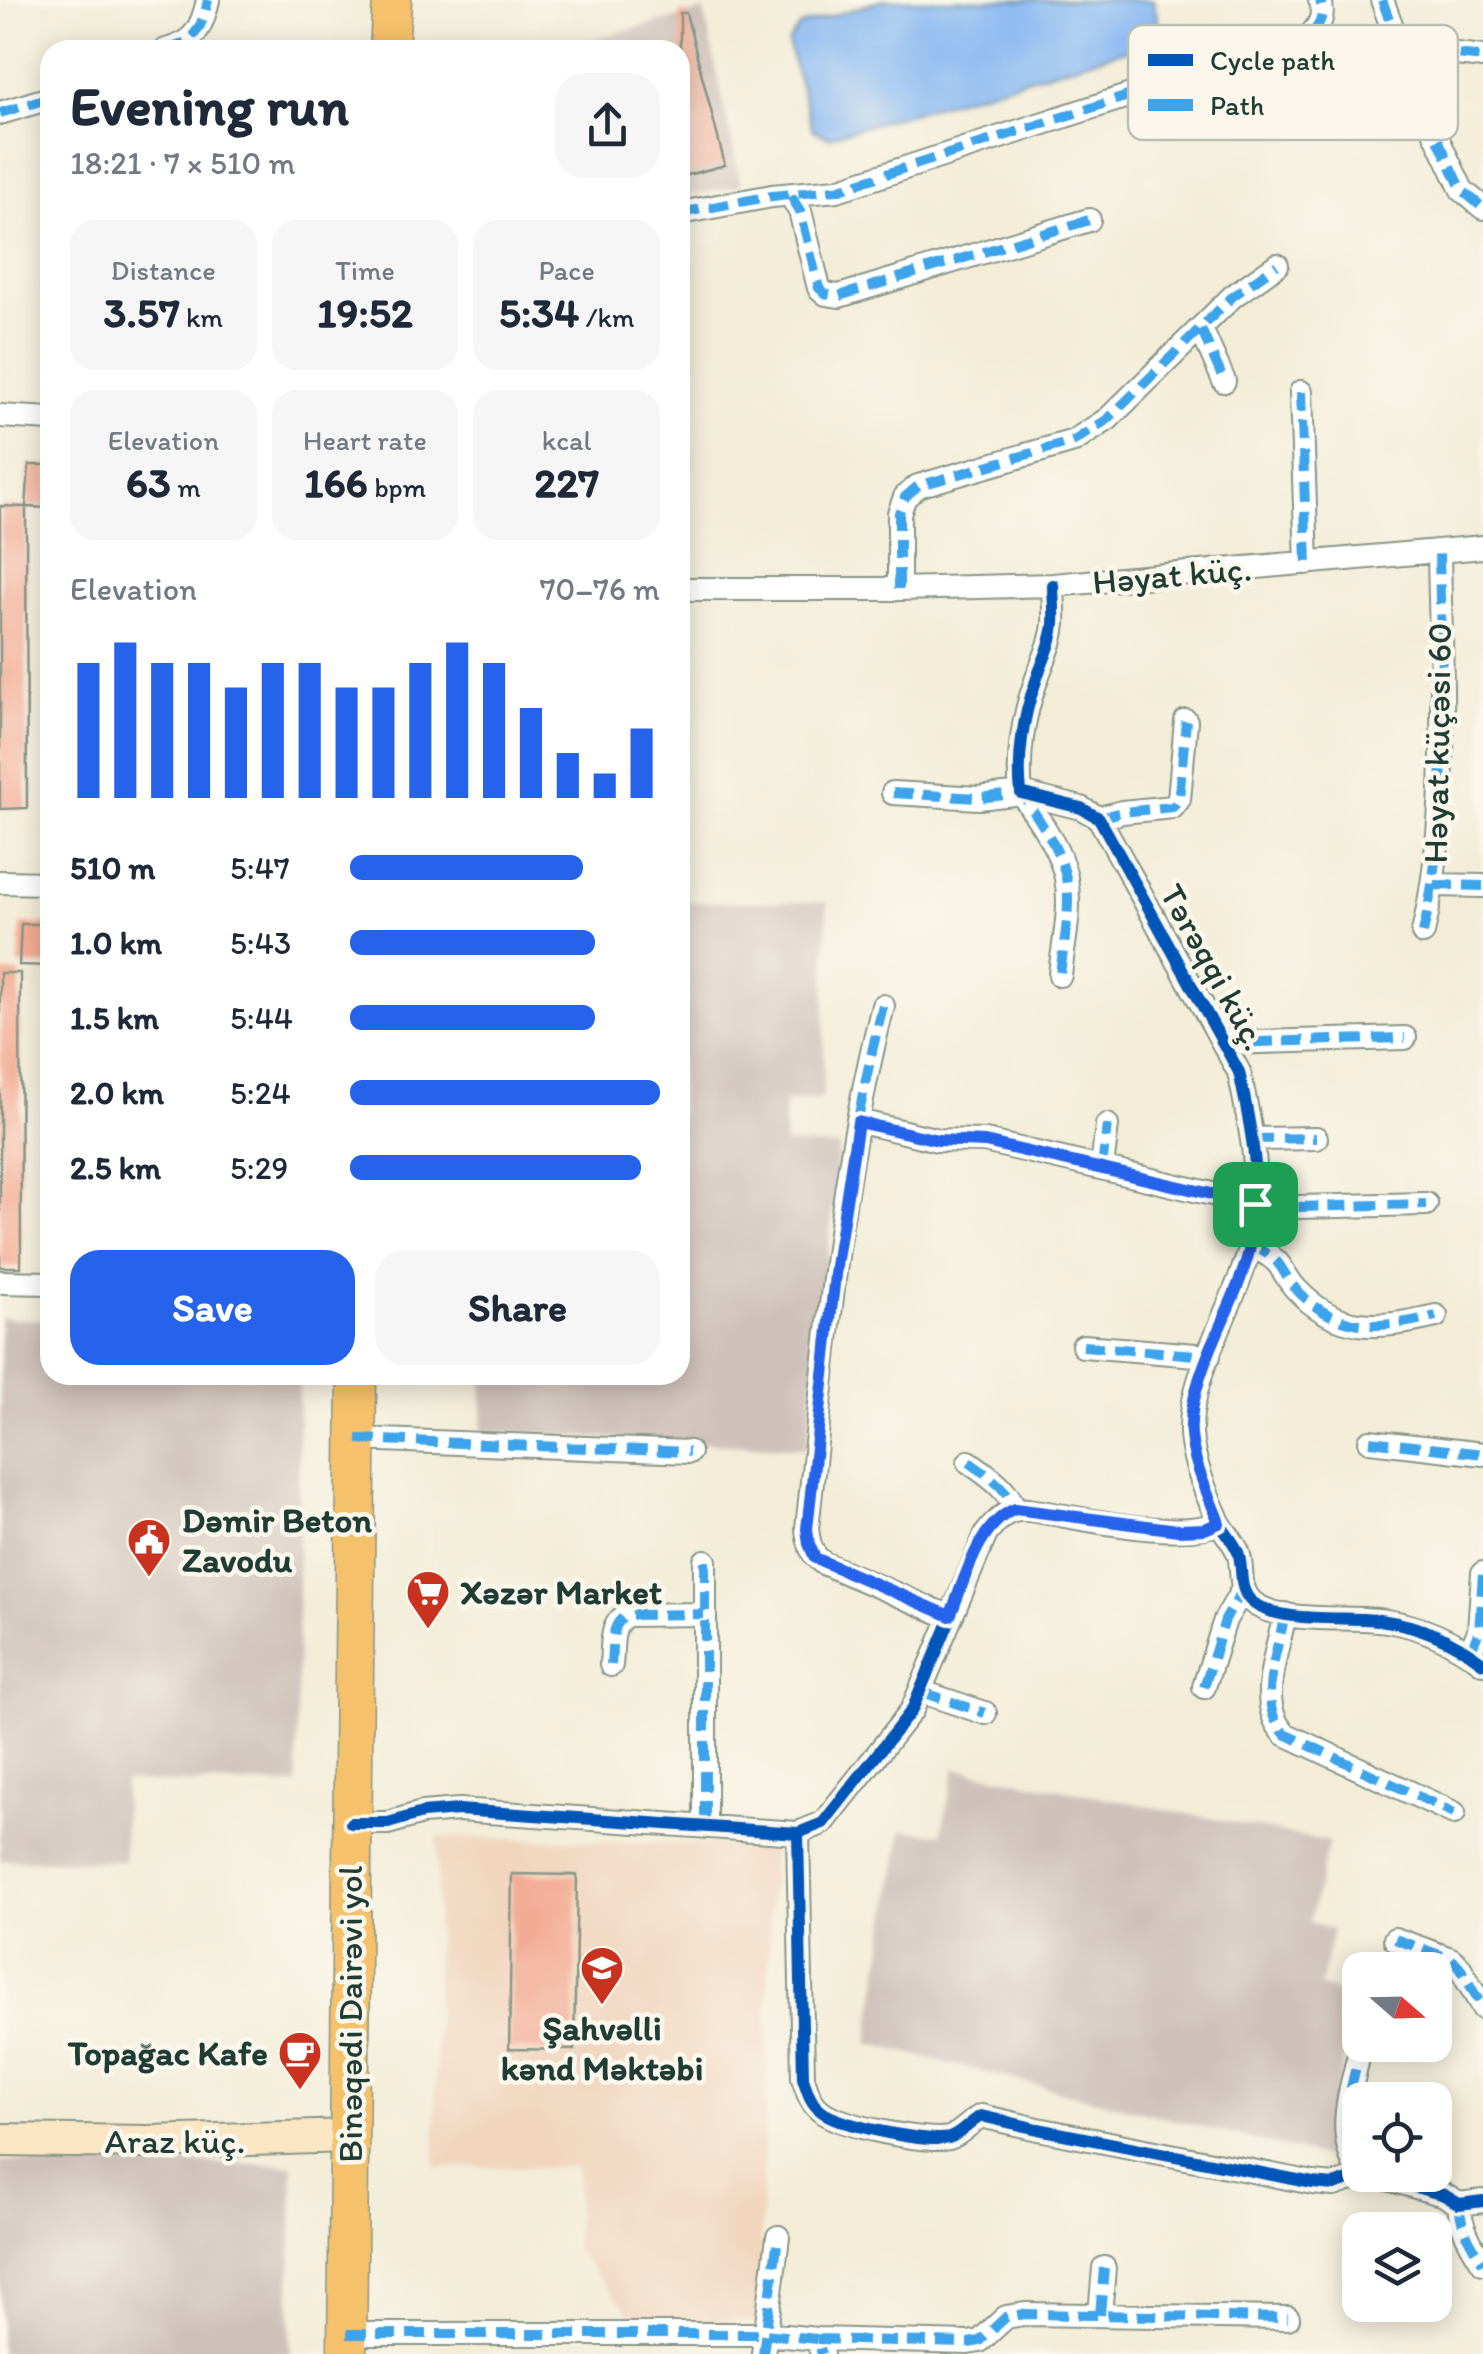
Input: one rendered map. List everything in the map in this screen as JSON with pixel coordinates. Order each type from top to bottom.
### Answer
[{"type":"main road","points":[[390,40],[392,0]]},
{"type":"main road","name":"Binəqədi Dairəvi yol","points":[[347,2344],[357,1385]]},
{"type":"street","points":[[189,40],[201,27],[208,0]]},
{"type":"street","points":[[1320,0],[1320,25]]},
{"type":"street","points":[[1382,0],[1390,25]]},
{"type":"street","points":[[1458,54],[1483,57]]},
{"type":"street","points":[[690,212],[747,200],[838,190],[1128,96]]},
{"type":"street","points":[[0,113],[40,101]]},
{"type":"street","points":[[1440,140],[1462,190],[1483,208]]},
{"type":"street","points":[[791,196],[800,211],[819,288],[839,296],[1088,220]]},
{"type":"street","points":[[899,590],[899,513],[905,497],[918,486],[1074,442],[1108,419],[1234,296],[1277,265]]},
{"type":"street","points":[[1201,328],[1224,381]]},
{"type":"street","points":[[1301,392],[1308,564]]},
{"type":"street","points":[[0,416],[40,418]]},
{"type":"street","name":"Həyat küç.","points":[[690,589],[899,590],[1053,585],[1483,547]]},
{"type":"street","name":"Həyat küçəsi 60","points":[[1423,933],[1434,885],[1442,736],[1439,552]]},
{"type":"street","points":[[1053,585],[1054,624],[1027,718],[1019,772],[1021,793],[1041,822],[1066,877],[1060,975]]},
{"type":"street","points":[[892,793],[954,798],[1021,793],[1082,808],[1099,818],[1173,807],[1179,798],[1186,721]]},
{"type":"street","name":"Tərəqqi küç.","points":[[1099,818],[1239,1072],[1252,1139],[1255,1204],[1251,1244],[1208,1356],[1191,1433],[1195,1456],[1219,1523],[1239,1555],[1242,1589]]},
{"type":"street","points":[[0,882],[40,882]]},
{"type":"street","points":[[1434,885],[1483,886]]},
{"type":"street","points":[[883,1006],[858,1122],[836,1266],[807,1529],[815,1558],[823,1564],[950,1616]]},
{"type":"street","points":[[1224,1044],[1405,1038]]},
{"type":"street","points":[[858,1122],[938,1140],[985,1142],[1255,1204],[1426,1204]]},
{"type":"street","points":[[1102,1168],[1107,1125]]},
{"type":"street","points":[[1252,1139],[1316,1138]]},
{"type":"street","points":[[1251,1244],[1276,1261],[1292,1285],[1316,1309],[1346,1324],[1393,1326],[1436,1316]]},
{"type":"street","points":[[0,1282],[40,1282]]},
{"type":"street","points":[[1083,1346],[1208,1356]]},
{"type":"street","points":[[356,1440],[690,1452]]},
{"type":"street","points":[[1370,1441],[1483,1454]]},
{"type":"street","points":[[969,1462],[1009,1494],[1015,1509]]},
{"type":"street","points":[[351,1822],[388,1823],[422,1813],[459,1810],[798,1833],[823,1823],[912,1710],[986,1534],[1002,1514],[1015,1509],[1178,1530],[1205,1529],[1219,1523]]},
{"type":"street","points":[[704,1561],[705,1826]]},
{"type":"street","points":[[1204,1687],[1224,1620],[1242,1589],[1253,1602],[1285,1614],[1395,1622],[1432,1634],[1476,1658],[1483,1573]]},
{"type":"street","points":[[611,1666],[615,1625],[620,1618],[704,1614]]},
{"type":"street","points":[[1285,1614],[1269,1699],[1276,1725],[1285,1734],[1454,1813]]},
{"type":"street","points":[[922,1692],[984,1713]]},
{"type":"street","points":[[798,1833],[801,2051],[810,2099],[819,2110],[834,2119],[928,2139],[954,2137],[980,2116],[1312,2183],[1342,2182]]},
{"type":"street","points":[[1395,1940],[1451,1959],[1483,2008]]},
{"type":"street","name":"Araz küç.","points":[[0,2140],[350,2136]]},
{"type":"street","points":[[1430,2192],[1459,2204],[1483,2201]]},
{"type":"street","points":[[1459,2204],[1460,2221],[1483,2263]]},
{"type":"street","points":[[764,2344],[778,2237]]},
{"type":"street","points":[[1100,2315],[1104,2268]]},
{"type":"street","points":[[347,2344],[820,2347],[968,2342],[980,2340],[1006,2317],[1024,2314],[1288,2318]]},
{"type":"shaded area","points":[[704,11],[741,185],[690,195],[690,40],[589,40]]},
{"type":"shaded area","points":[[690,902],[827,902],[823,1098],[784,1102],[785,1144],[839,1147],[807,1448],[482,1431],[483,1385],[690,1385]]},
{"type":"shaded area","name":"Dəmir Beton Zavodu","points":[[0,1318],[40,1320],[40,1385],[299,1385],[297,1785],[124,1782],[124,1861],[0,1860]]},
{"type":"shaded area","points":[[955,1768],[1329,1842],[1309,1922],[1332,1930],[1320,1987],[1342,1993],[1343,2062],[1327,2158],[868,2043],[902,1830],[941,1834]]},
{"type":"shaded area","name":"Şahvəlli kənd Məktəbi","points":[[437,1837],[772,1846],[759,2322],[633,2317],[575,2250],[577,2167],[435,2167]]},
{"type":"shaded area","points":[[0,2161],[293,2165],[290,2354],[0,2354]]},
{"type":"water","points":[[882,0],[1153,0],[1158,20],[1156,25],[1128,25],[1128,49],[828,137],[813,130],[788,43],[800,26]]},
{"type":"building","points":[[680,13],[686,13],[725,165],[690,174],[690,40],[680,40]]},
{"type":"building","points":[[29,465],[40,465],[40,508],[26,507]]},
{"type":"building","points":[[0,506],[26,507],[27,808],[0,809]]},
{"type":"building","points":[[21,924],[40,924],[40,966],[19,965]]},
{"type":"building","points":[[0,973],[20,973],[21,1267],[0,1267]]},
{"type":"building","points":[[512,1874],[577,1875],[574,2050],[509,2049]]},
{"type":"marked path","points":[[188,40],[203,19],[208,0]]},
{"type":"marked path","points":[[1318,25],[1322,11],[1320,0]]},
{"type":"marked path","points":[[1382,0],[1391,25]]},
{"type":"marked path","points":[[1458,54],[1483,57]]},
{"type":"marked path","points":[[690,211],[772,196],[837,190],[1128,96]]},
{"type":"marked path","points":[[0,113],[40,101]]},
{"type":"marked path","points":[[1438,140],[1462,190],[1483,208]]},
{"type":"marked path","points":[[791,196],[800,211],[819,288],[839,296],[1089,220]]},
{"type":"marked path","points":[[899,589],[899,513],[905,497],[918,486],[1074,441],[1108,419],[1233,296],[1277,265]]},
{"type":"marked path","points":[[1201,329],[1224,381]]},
{"type":"marked path","points":[[1301,392],[1307,563]]},
{"type":"marked path","points":[[1423,933],[1438,839],[1441,791],[1439,552]]},
{"type":"marked path","points":[[1099,818],[1173,807],[1179,799],[1186,721]]},
{"type":"marked path","points":[[893,793],[979,798],[1021,793],[1054,845],[1066,878],[1068,914],[1060,975]]},
{"type":"marked path","points":[[1434,885],[1483,886]]},
{"type":"marked path","points":[[883,1006],[845,1200],[807,1529],[811,1548],[823,1563],[950,1617]]},
{"type":"marked path","points":[[1224,1043],[1405,1038]]},
{"type":"marked path","points":[[858,1121],[938,1140],[985,1141],[1255,1204],[1426,1204]]},
{"type":"marked path","points":[[1102,1168],[1107,1125]]},
{"type":"marked path","points":[[1252,1139],[1316,1138]]},
{"type":"marked path","points":[[1251,1244],[1277,1262],[1293,1286],[1312,1304],[1344,1321],[1378,1325],[1436,1316]]},
{"type":"marked path","points":[[1083,1346],[1209,1356]]},
{"type":"marked path","points":[[357,1439],[689,1452]]},
{"type":"marked path","points":[[1370,1441],[1483,1454]]},
{"type":"marked path","points":[[969,1462],[1002,1488],[1015,1509]]},
{"type":"marked path","points":[[705,1561],[705,1826]]},
{"type":"marked path","points":[[1470,1653],[1479,1631],[1483,1573]]},
{"type":"marked path","points":[[1204,1687],[1225,1620],[1243,1589]]},
{"type":"marked path","points":[[611,1665],[615,1629],[622,1618],[704,1614]]},
{"type":"marked path","points":[[1285,1614],[1270,1693],[1276,1722],[1285,1734],[1454,1813]]},
{"type":"marked path","points":[[922,1692],[985,1713]]},
{"type":"marked path","points":[[1395,1939],[1451,1959],[1483,2008]]},
{"type":"marked path","points":[[1352,2082],[1357,2062]]},
{"type":"marked path","points":[[1459,2204],[1467,2235],[1483,2263]]},
{"type":"marked path","points":[[763,2354],[778,2237]]},
{"type":"marked path","points":[[1100,2315],[1104,2268]]},
{"type":"marked path","points":[[817,2339],[968,2343],[980,2341],[1006,2317],[1025,2314],[1288,2318]]},
{"type":"marked path","points":[[347,2334],[765,2334],[817,2339],[822,2354]]},
{"type":"cycle path","points":[[1053,585],[1053,632],[1022,738],[1021,793],[1081,808],[1099,818],[1239,1072],[1248,1114],[1256,1181],[1255,1224],[1244,1267],[1197,1386],[1191,1433],[1205,1489],[1238,1552],[1244,1591],[1252,1602],[1280,1614],[1371,1619],[1412,1627],[1449,1642],[1483,1663]]},
{"type":"cycle path","points":[[351,1823],[388,1823],[422,1813],[459,1810],[798,1833],[823,1823],[912,1710],[986,1534],[1004,1515],[1029,1510],[1178,1530],[1219,1523]]},
{"type":"cycle path","points":[[798,1833],[803,2078],[814,2104],[831,2117],[884,2132],[938,2139],[953,2136],[981,2116],[1313,2183],[1334,2185],[1360,2176],[1380,2177],[1444,2195],[1459,2204],[1483,2201]]},
{"type":"place","name":"Dəmir Beton Zavodu","points":[[149,1578]]},
{"type":"place","name":"Xəzər Market","points":[[428,1630]]},
{"type":"place","name":"Şahvəlli kənd Məktəbi","points":[[602,2006]]},
{"type":"place","name":"Topağac Kafe","points":[[300,2091]]},
{"type":"route","points":[[858,1122],[938,1140],[985,1142],[1255,1204],[1251,1244],[1208,1356],[1191,1433],[1195,1456],[1219,1523],[1205,1529],[1178,1530],[1015,1509],[1002,1514],[986,1534],[950,1616],[815,1558],[807,1529],[836,1266],[858,1122]]}]
